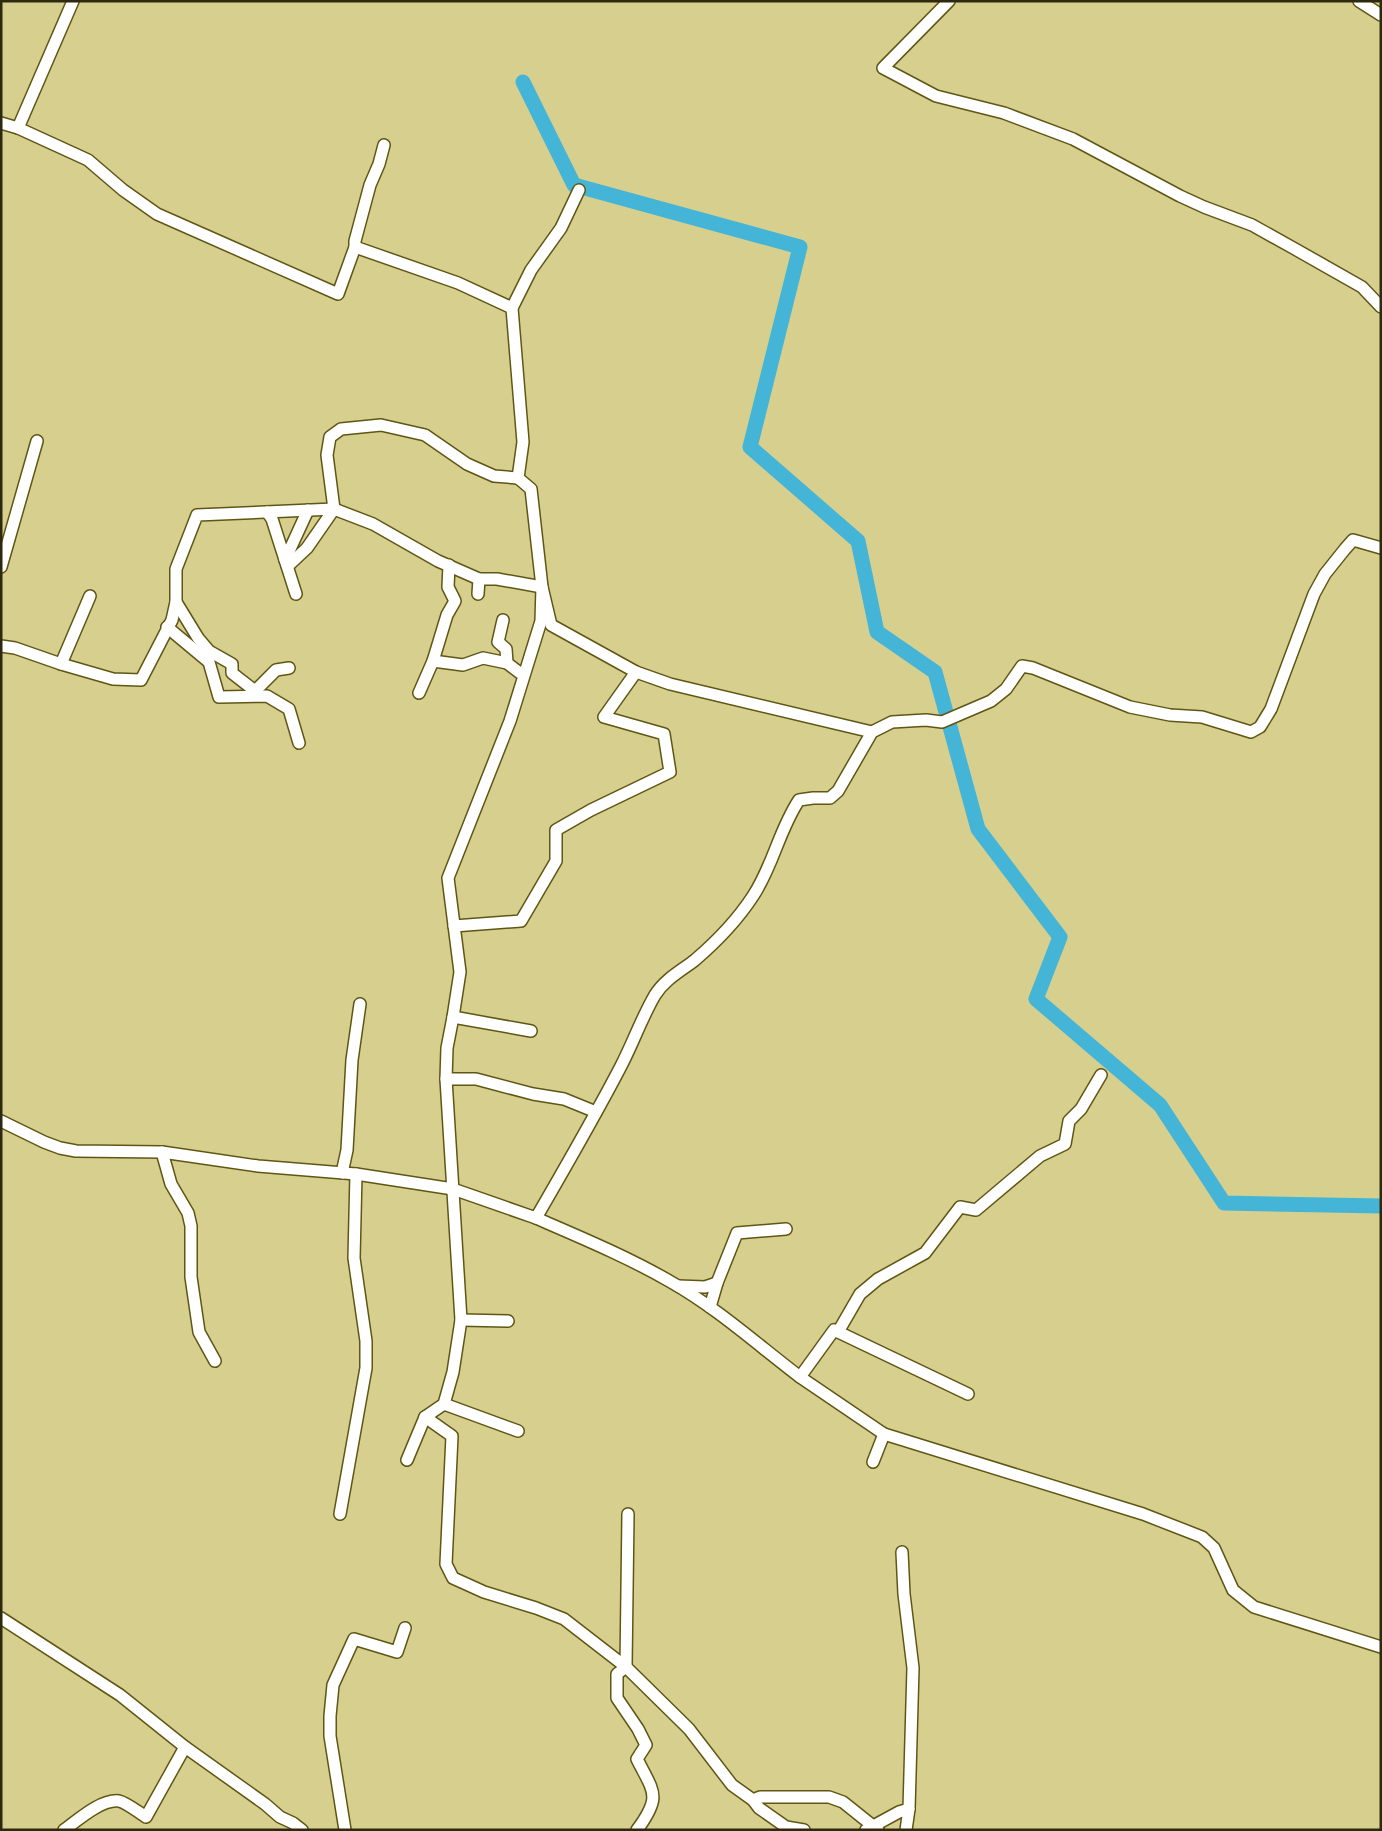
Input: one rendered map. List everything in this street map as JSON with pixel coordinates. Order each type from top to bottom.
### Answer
[{"type":"street","points":[[18,128],[73,1]]},
{"type":"street","points":[[949,1],[883,68],[936,96],[1004,113],[1073,139],[1180,196],[1252,225],[1295,248],[1362,287],[1381,307]]},
{"type":"street","points":[[1359,1],[1381,15]]},
{"type":"street","points":[[1,124],[18,128],[88,160],[123,190],[157,214],[338,294],[355,247],[370,185],[379,164],[384,145]]},
{"type":"street","points":[[518,478],[523,442],[512,308],[532,270],[561,228],[579,190]]},
{"type":"street","points":[[355,247],[458,283],[512,308]]},
{"type":"street","points":[[286,563],[307,548],[334,509],[327,455],[330,437],[341,429],[381,425],[424,434],[467,464],[494,476],[518,478],[531,489],[542,588],[551,625],[636,672],[670,684],[872,732]]},
{"type":"street","points":[[1,567],[3,552],[37,442]]},
{"type":"street","points":[[1,646],[16,648],[61,664],[113,679],[141,680],[172,620],[176,602],[176,569],[197,515],[334,509],[373,524],[438,561],[479,579],[497,579],[542,588]]},
{"type":"street","points":[[286,563],[308,510]]},
{"type":"street","points":[[267,512],[272,518],[296,594]]},
{"type":"street","points":[[536,1218],[626,1058],[656,994],[668,980],[696,959],[724,931],[753,896],[770,865],[790,814],[799,800],[830,798],[838,791],[872,732],[892,722],[926,720],[942,722],[992,701],[1006,689],[1022,666],[1033,668],[1130,707],[1170,715],[1202,717],[1251,732],[1260,727],[1271,709],[1314,594],[1325,574],[1344,549],[1354,540],[1381,548]]},
{"type":"street","points":[[419,694],[447,615],[455,601],[448,587],[449,565]]},
{"type":"street","points":[[478,594],[479,579]]},
{"type":"street","points":[[407,1460],[425,1417],[444,1404],[453,1372],[461,1320],[446,1078],[447,1048],[460,972],[448,878],[510,721],[541,621],[542,588]]},
{"type":"street","points":[[61,664],[90,596]]},
{"type":"street","points":[[176,602],[198,638],[208,650],[232,664],[232,673],[256,691],[276,670],[289,668]]},
{"type":"street","points":[[503,620],[498,642],[506,649],[507,663]]},
{"type":"street","points":[[167,627],[209,662],[219,698],[267,696],[289,709],[299,743]]},
{"type":"street","points":[[432,661],[463,665],[483,658],[507,663],[520,673],[524,673]]},
{"type":"street","points":[[454,926],[521,922],[556,861],[556,830],[591,810],[670,772],[664,734],[604,717],[636,672]]},
{"type":"street","points":[[342,1173],[347,1150],[352,1060],[360,1004]]},
{"type":"street","points":[[453,1017],[532,1031]]},
{"type":"street","points":[[838,1332],[860,1294],[878,1279],[925,1253],[960,1207],[976,1210],[1040,1156],[1065,1144],[1068,1122],[1081,1109],[1100,1075]]},
{"type":"street","points":[[446,1078],[476,1080],[533,1094],[564,1099],[596,1112]]},
{"type":"street","points":[[1,1121],[60,1148],[76,1151],[162,1152],[258,1166],[356,1174],[452,1189],[536,1218],[618,1253],[677,1285],[710,1308],[800,1378],[884,1434],[1143,1514],[1202,1537],[1214,1548],[1233,1590],[1254,1607],[1381,1647]]},
{"type":"street","points":[[162,1152],[171,1184],[188,1213],[191,1226],[191,1277],[199,1332],[215,1361]]},
{"type":"street","points":[[340,1514],[366,1368],[366,1340],[354,1258],[356,1174]]},
{"type":"street","points":[[710,1308],[717,1283],[737,1233],[786,1229]]},
{"type":"street","points":[[677,1285],[705,1287],[717,1283]]},
{"type":"street","points":[[461,1320],[508,1321]]},
{"type":"street","points":[[800,1378],[834,1330],[968,1394]]},
{"type":"street","points":[[444,1404],[518,1431]]},
{"type":"street","points":[[425,1417],[452,1436],[446,1564],[453,1578],[484,1592],[564,1619],[626,1666],[689,1729],[732,1785],[754,1800],[759,1808],[786,1827],[804,1830]]},
{"type":"street","points":[[873,1462],[884,1434]]},
{"type":"street","points":[[628,1514],[626,1666],[617,1674],[617,1698],[638,1729],[646,1745],[637,1759],[652,1787],[654,1797],[647,1817],[637,1830]]},
{"type":"street","points":[[902,1552],[904,1594],[913,1668],[909,1809],[906,1830]]},
{"type":"street","points":[[1,1618],[120,1695],[185,1747],[280,1817],[302,1830]]},
{"type":"street","points":[[345,1830],[330,1736],[333,1686],[354,1639],[397,1652],[406,1628]]},
{"type":"street","points":[[64,1830],[95,1808],[111,1801],[120,1801],[146,1817],[185,1747]]},
{"type":"street","points":[[754,1800],[760,1797],[829,1797],[842,1802],[873,1829],[899,1812],[909,1809]]},
{"type":"waterway","points":[[523,82],[574,185],[800,247],[750,447],[858,541],[877,632],[935,672],[978,829],[1060,937],[1036,999],[1160,1105],[1224,1203],[1381,1206]]}]
